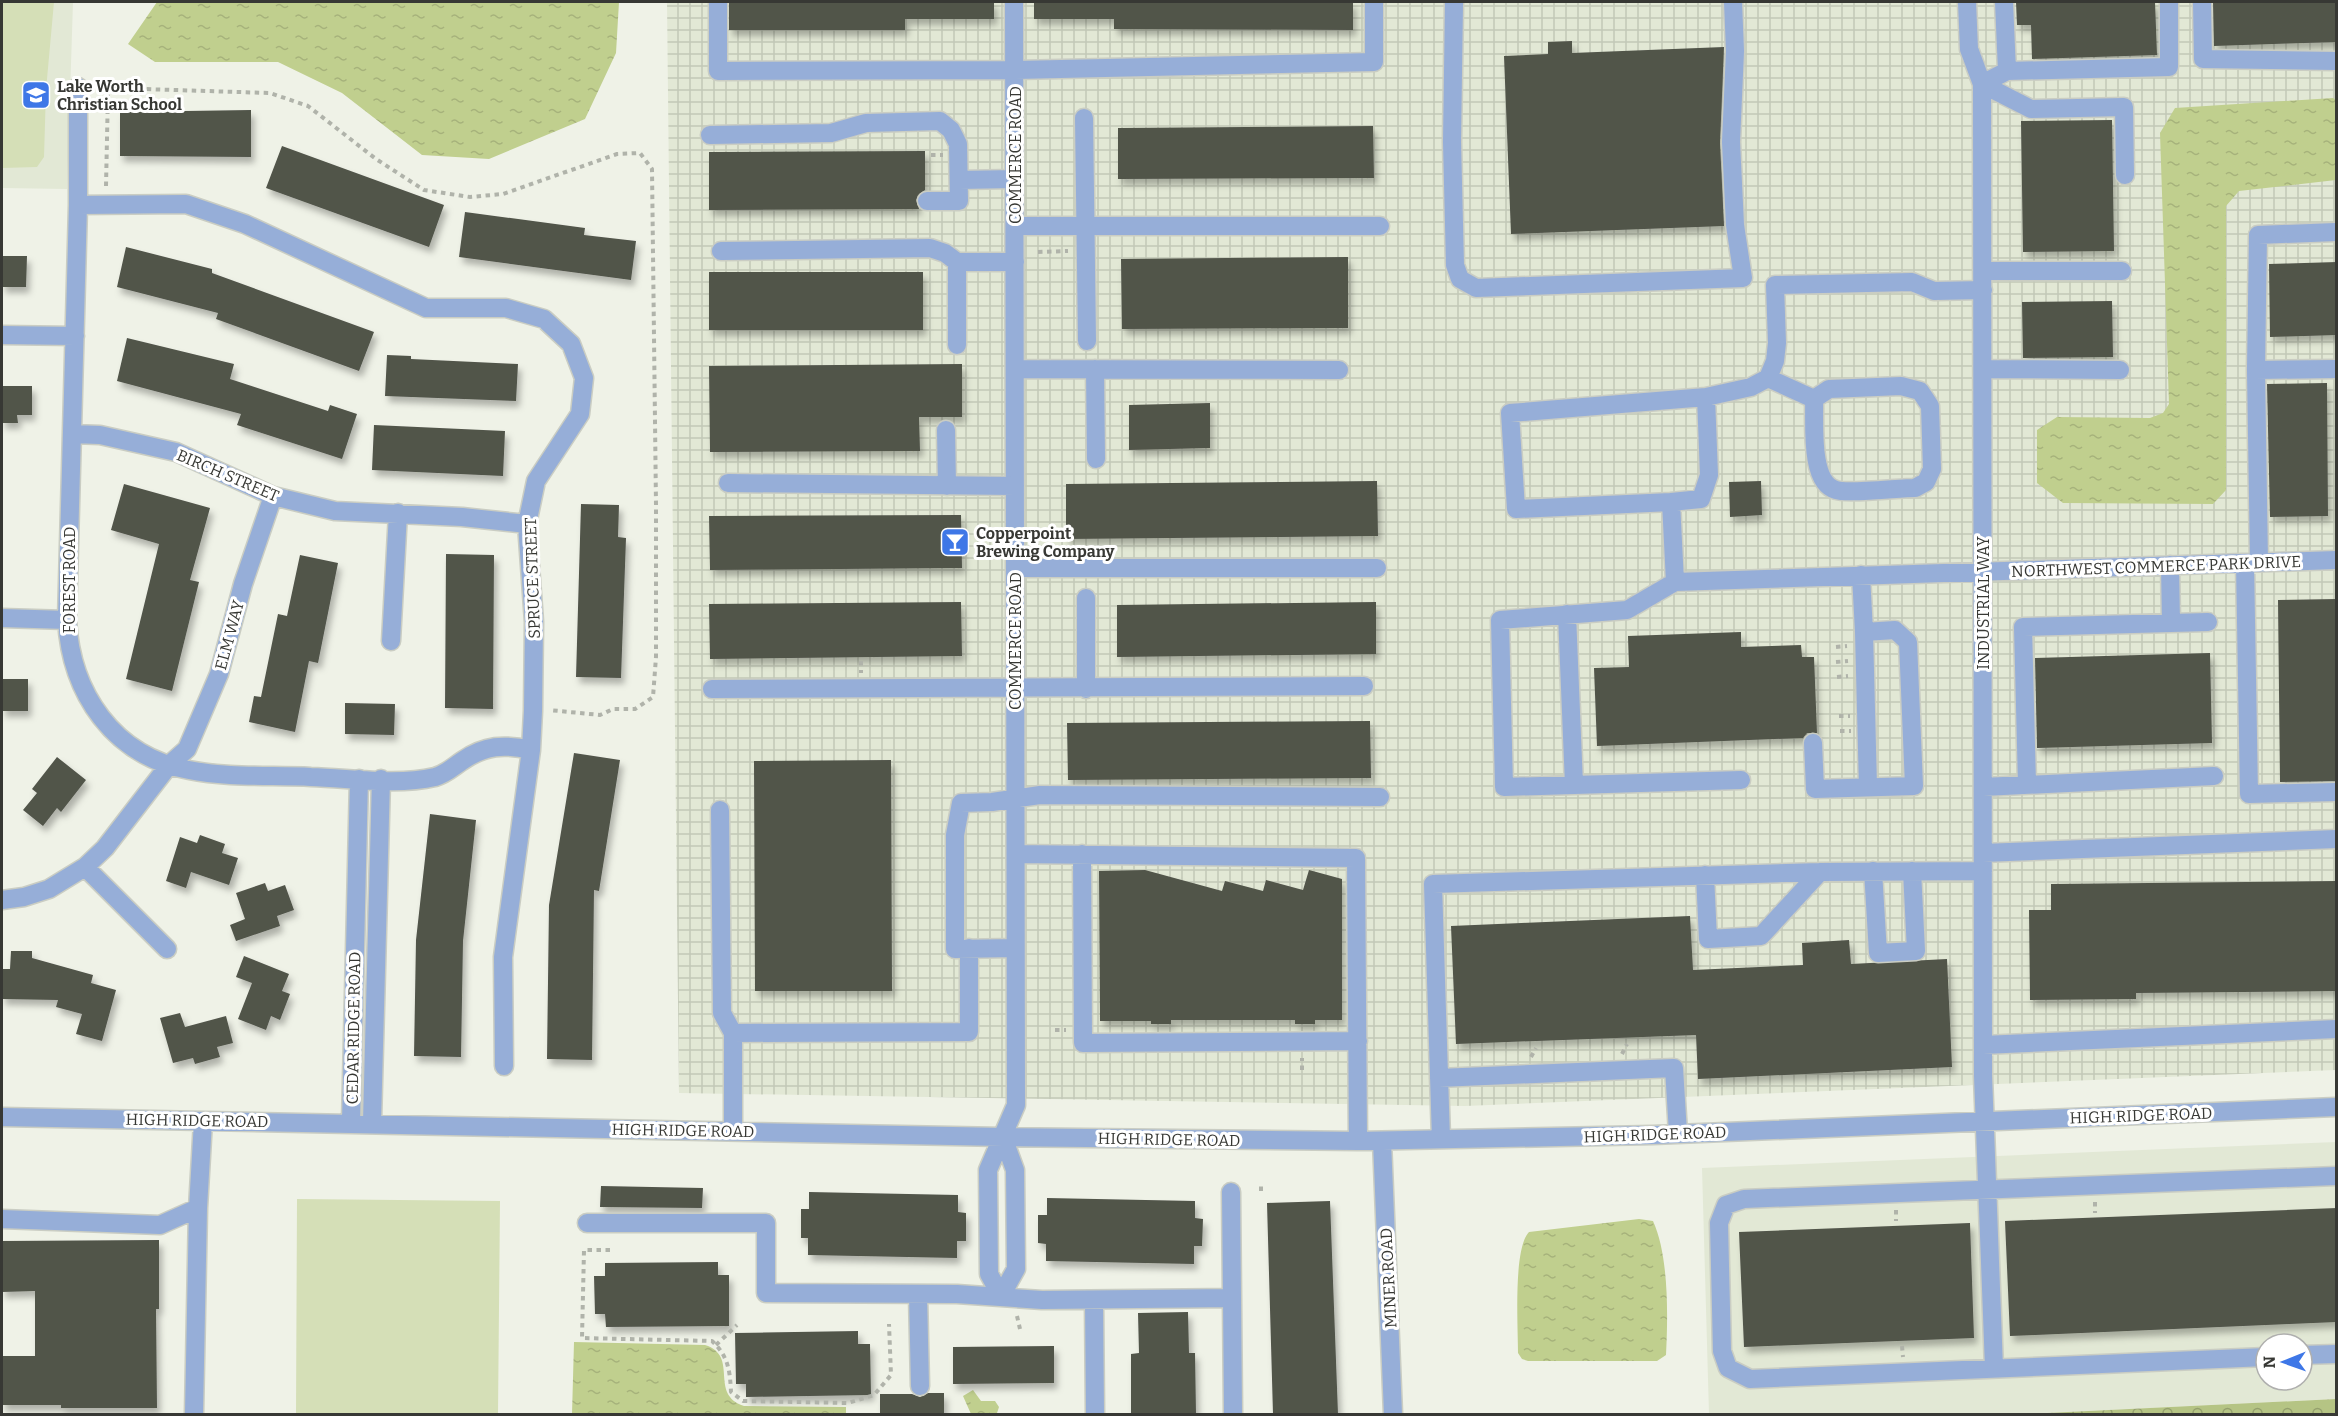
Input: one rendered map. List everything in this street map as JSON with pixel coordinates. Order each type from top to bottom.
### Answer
[{"type":"street","points":[[718,2],[718,71],[1014,70],[1374,62],[1374,2]]},
{"type":"street","name":"COMMERCE ROAD","points":[[1001,1296],[989,1274],[988,1170],[1016,1105],[1014,2]]},
{"type":"street","points":[[1454,2],[1452,164],[1455,265],[1460,279],[1476,288],[1743,278],[1735,225],[1731,142],[1735,51],[1734,2]]},
{"type":"street","points":[[1967,2],[1969,49],[1982,84],[2031,109],[2124,107],[2125,175]]},
{"type":"street","points":[[2004,2],[2007,71]]},
{"type":"street","points":[[1982,84],[2007,71],[2169,67],[2169,2]]},
{"type":"street","points":[[2202,2],[2203,59],[2337,61]]},
{"type":"street","name":"INDUSTRIAL WAY","points":[[1982,84],[1983,1044],[1986,1190],[1994,1368]]},
{"type":"street","name":"FOREST ROAD","points":[[78,87],[78,205],[67,620],[75,668],[87,699],[97,713],[132,746],[169,765],[202,773],[381,780],[434,777],[491,746],[531,750]]},
{"type":"street","points":[[1084,118],[1087,341]]},
{"type":"street","points":[[710,135],[831,133],[866,123],[940,121],[951,130],[958,144],[959,201],[927,201]]},
{"type":"street","points":[[959,180],[1014,179]]},
{"type":"street","name":"SPRUCE STREET","points":[[78,205],[186,204],[245,224],[426,308],[506,308],[544,319],[572,344],[584,378],[580,414],[536,481],[527,524],[534,622],[531,750],[503,957],[504,1066]]},
{"type":"street","points":[[1015,226],[1380,226]]},
{"type":"street","points":[[2337,232],[2258,235],[2249,794],[2337,792]]},
{"type":"street","points":[[721,251],[930,248],[945,253],[957,262],[1015,262]]},
{"type":"street","points":[[957,262],[957,345]]},
{"type":"street","points":[[1983,271],[2122,271]]},
{"type":"street","points":[[1706,397],[1709,476],[1701,499],[1516,509],[1510,413],[1706,397],[1751,387],[1768,378],[1775,361],[1777,344],[1775,285],[1912,282],[1934,291],[1983,290]]},
{"type":"street","points":[[2,335],[75,336]]},
{"type":"street","points":[[1015,369],[1339,370]]},
{"type":"street","points":[[1095,369],[1096,459]]},
{"type":"street","points":[[1983,369],[2120,370]]},
{"type":"street","points":[[2256,370],[2337,369]]},
{"type":"street","points":[[1768,378],[1814,399]]},
{"type":"street","points":[[1901,386],[1920,391],[1929,406],[1932,469],[1926,482],[1916,488],[1836,490],[1823,482],[1817,466],[1814,399],[1829,389],[1901,386]]},
{"type":"street","points":[[946,430],[947,486]]},
{"type":"street","name":"BIRCH STREET","points":[[72,434],[100,435],[176,452],[273,496],[334,511],[398,513],[527,524]]},
{"type":"street","points":[[728,483],[1015,486]]},
{"type":"street","name":"ELM WAY","points":[[2,900],[24,897],[49,889],[86,867],[105,848],[169,765],[187,749],[219,674],[243,584],[273,496]]},
{"type":"street","points":[[1671,502],[1675,582],[1627,609],[1500,620],[1504,787],[1741,780]]},
{"type":"street","points":[[391,641],[398,513]]},
{"type":"street","name":"NORTHWEST COMMERCE PARK DRIVE","points":[[1675,582],[2337,560]]},
{"type":"street","points":[[2170,565],[2171,623]]},
{"type":"street","points":[[1015,568],[1377,568]]},
{"type":"street","points":[[1861,575],[1868,787]]},
{"type":"street","points":[[1086,598],[1086,689]]},
{"type":"street","points":[[1568,614],[1574,785]]},
{"type":"street","points":[[2,618],[67,620]]},
{"type":"street","points":[[2027,784],[2023,627],[2208,622]]},
{"type":"street","points":[[1813,743],[1815,789],[1914,786],[1908,642],[1895,630],[1864,632]]},
{"type":"street","points":[[712,689],[1364,686]]},
{"type":"street","points":[[1983,787],[2214,776]]},
{"type":"street","name":"CEDAR RIDGE ROAD","points":[[351,1122],[359,779]]},
{"type":"street","name":"CEDAR RIDGE ROAD","points":[[372,1122],[381,780]]},
{"type":"street","points":[[1015,948],[956,949],[955,835],[961,803],[1040,795],[1380,796]]},
{"type":"street","points":[[720,810],[722,1013],[733,1033],[733,1131]]},
{"type":"street","points":[[1441,1139],[1433,884],[1912,871],[1983,862],[2337,839]]},
{"type":"street","points":[[1016,854],[1356,858],[1358,1141]]},
{"type":"street","points":[[1082,854],[1083,1042],[1358,1041]]},
{"type":"street","points":[[86,867],[167,949]]},
{"type":"street","points":[[1873,871],[1878,953],[1916,951],[1912,871]]},
{"type":"street","points":[[1705,875],[1708,939],[1761,936],[1820,872]]},
{"type":"street","name":"CEDAR RIDGE ROAD","points":[[356,934],[377,935]]},
{"type":"street","points":[[733,1033],[969,1032],[969,948]]},
{"type":"street","points":[[1983,1044],[2337,1029]]},
{"type":"street","points":[[1439,1078],[1674,1068],[1678,1133]]},
{"type":"street","name":"HIGH RIDGE ROAD","points":[[2,1117],[372,1122],[1003,1137],[1382,1141],[1678,1133],[2337,1107]]},
{"type":"street","points":[[194,1414],[198,1208],[203,1121]]},
{"type":"street","points":[[1001,1296],[1016,1269],[1015,1170],[1003,1137]]},
{"type":"street","name":"MINER ROAD","points":[[1382,1141],[1393,1414]]},
{"type":"street","points":[[2254,1357],[1750,1379],[1728,1368],[1722,1351],[1719,1223],[1725,1205],[1744,1199],[2337,1176]]},
{"type":"street","points":[[1231,1192],[1233,1414]]},
{"type":"street","points":[[2,1219],[160,1225],[198,1208]]},
{"type":"street","points":[[587,1224],[766,1223],[766,1293],[918,1294],[1094,1300],[1232,1299]]},
{"type":"street","points":[[918,1294],[920,1386]]},
{"type":"street","points":[[1094,1300],[1095,1414]]},
{"type":"street","points":[[2314,1355],[2337,1354]]},
{"type":"path","points":[[1038,252],[1074,251]]},
{"type":"path","points":[[1261,1185],[1261,1191]]},
{"type":"path","points":[[610,1250],[584,1250],[582,1338],[712,1341],[725,1353],[730,1373],[731,1392],[742,1401],[848,1403],[874,1395],[891,1375],[889,1324]]},
{"type":"path","points":[[1017,1315],[1020,1329]]},
{"type":"path","points":[[716,1345],[737,1325]]},
{"type":"shaded area","name":"Lake Worth Christian School","points":[[2,2],[73,2],[67,189],[2,188]]},
{"type":"shaded area","points":[[2,2],[54,2],[46,90],[44,157],[37,167],[2,168]]},
{"type":"shaded area","points":[[667,2],[2336,2],[2336,1070],[1465,1106],[679,1093]]},
{"type":"shaded area","points":[[2336,1142],[2336,1399],[2026,1414],[1709,1414],[1702,1168]]},
{"type":"shaded area","points":[[297,1199],[500,1201],[498,1414],[296,1414]]},
{"type":"green space","points":[[2336,1399],[2336,1414],[2026,1414]]},
{"type":"water","points":[[157,2],[619,2],[616,53],[585,119],[489,159],[422,155],[342,93],[278,62],[155,62],[128,44]]},
{"type":"water","points":[[2333,98],[2336,100],[2336,180],[2239,191],[2226,206],[2226,490],[2213,504],[2063,503],[2037,483],[2037,430],[2057,417],[2150,418],[2163,413],[2169,404],[2160,133],[2175,108]]},
{"type":"water","points":[[1639,1219],[1653,1221],[1662,1251],[1667,1305],[1666,1355],[1657,1361],[1528,1361],[1522,1359],[1518,1353],[1518,1270],[1524,1241],[1529,1232]]},
{"type":"water","points":[[574,1342],[705,1345],[715,1350],[721,1357],[728,1393],[733,1400],[744,1406],[846,1407],[846,1414],[572,1414]]},
{"type":"water","points":[[973,1390],[981,1401],[995,1401],[999,1407],[997,1413],[971,1414],[963,1396]]},
{"type":"building","points":[[729,2],[994,2],[994,19],[905,19],[905,30],[729,30]]},
{"type":"building","points":[[1034,2],[1353,2],[1353,30],[1114,29],[1114,19],[1034,19]]},
{"type":"building","points":[[2016,2],[2155,2],[2157,55],[2032,59],[2031,25],[2017,25]]},
{"type":"building","points":[[2213,2],[2337,2],[2337,42],[2214,46]]},
{"type":"building","points":[[1572,41],[1572,53],[1724,47],[1720,143],[1724,226],[1511,234],[1504,56],[1548,54],[1548,42]]},
{"type":"building","points":[[251,110],[251,157],[120,156],[120,112]]},
{"type":"building","points":[[2112,120],[2114,251],[2023,252],[2021,121]]},
{"type":"building","points":[[1373,126],[1374,178],[1118,179],[1118,128]]},
{"type":"building","points":[[282,146],[444,205],[429,247],[266,188]]},
{"type":"building","points":[[925,151],[925,190],[918,195],[916,200],[919,209],[709,210],[709,152]]},
{"type":"building","points":[[465,212],[585,228],[584,235],[636,241],[631,280],[459,257]]},
{"type":"building","points":[[126,247],[212,269],[212,273],[374,332],[359,371],[216,319],[218,313],[117,287]]},
{"type":"building","points":[[2,256],[27,256],[26,287],[2,287]]},
{"type":"building","points":[[1348,257],[1348,328],[1122,329],[1121,259]]},
{"type":"building","points":[[2337,262],[2337,335],[2270,337],[2269,264]]},
{"type":"building","points":[[709,272],[923,272],[923,330],[709,330]]},
{"type":"building","points":[[2112,301],[2113,357],[2023,358],[2022,302]]},
{"type":"building","points":[[127,338],[234,364],[230,379],[328,411],[330,405],[357,414],[342,459],[237,425],[241,414],[117,381]]},
{"type":"building","points":[[387,355],[411,356],[411,359],[518,364],[516,401],[385,396]]},
{"type":"building","points":[[962,364],[962,417],[919,417],[920,451],[710,452],[709,366]]},
{"type":"building","points":[[2327,383],[2328,516],[2270,517],[2267,384]]},
{"type":"building","points":[[2,386],[32,386],[32,415],[17,415],[18,423],[2,423]]},
{"type":"building","points":[[1210,403],[1210,448],[1129,450],[1129,405]]},
{"type":"building","points":[[374,425],[505,431],[503,476],[372,470]]},
{"type":"building","points":[[1377,481],[1378,536],[1066,539],[1066,484]]},
{"type":"building","points":[[1761,481],[1762,515],[1730,517],[1729,482]]},
{"type":"building","points":[[124,484],[210,508],[190,580],[199,582],[172,691],[126,679],[159,544],[111,530]]},
{"type":"building","points":[[581,504],[619,505],[618,537],[626,538],[621,678],[576,677]]},
{"type":"building","points":[[961,515],[962,568],[710,570],[709,516]]},
{"type":"building","points":[[446,554],[494,555],[493,709],[445,708]]},
{"type":"building","points":[[300,555],[338,563],[318,663],[309,661],[295,732],[249,722],[254,696],[261,697],[278,614],[287,616]]},
{"type":"building","points":[[2337,599],[2337,781],[2280,782],[2278,600]]},
{"type":"building","points":[[961,602],[962,656],[710,659],[709,604]]},
{"type":"building","points":[[1376,602],[1376,654],[1117,657],[1117,605]]},
{"type":"building","points":[[1741,632],[1741,647],[1801,645],[1802,657],[1814,657],[1817,733],[1807,733],[1803,738],[1597,746],[1594,668],[1629,667],[1628,636]]},
{"type":"building","points":[[2210,653],[2212,743],[2037,748],[2035,658]]},
{"type":"building","points":[[2,679],[28,679],[28,711],[2,711]]},
{"type":"building","points":[[345,703],[395,704],[394,735],[345,734]]},
{"type":"building","points":[[1370,721],[1371,778],[1068,780],[1067,723]]},
{"type":"building","points":[[574,753],[620,760],[599,891],[594,890],[592,1060],[547,1059],[549,905]]},
{"type":"building","points":[[57,757],[86,780],[61,812],[57,808],[43,826],[23,810],[37,793],[32,789]]},
{"type":"building","points":[[891,760],[892,991],[755,991],[754,761]]},
{"type":"building","points":[[430,814],[476,820],[463,941],[461,1057],[414,1056],[416,940]]},
{"type":"building","points":[[200,835],[225,844],[222,853],[238,858],[229,885],[191,872],[186,888],[166,881],[180,837],[197,843]]},
{"type":"building","points":[[1145,870],[1222,891],[1225,881],[1263,891],[1266,880],[1303,890],[1309,870],[1342,879],[1342,1020],[1315,1020],[1315,1024],[1295,1024],[1295,1020],[1171,1020],[1171,1024],[1151,1024],[1151,1021],[1100,1021],[1099,871]]},
{"type":"building","points":[[2337,881],[2337,991],[2136,993],[2136,999],[2030,1000],[2029,910],[2051,910],[2051,884]]},
{"type":"building","points":[[265,883],[268,891],[285,885],[294,910],[277,916],[280,926],[236,941],[230,925],[245,919],[236,893]]},
{"type":"building","points":[[1690,916],[1693,970],[1803,965],[1802,943],[1849,940],[1851,964],[1947,959],[1952,1067],[1698,1079],[1696,1035],[1456,1044],[1451,926]]},
{"type":"building","points":[[11,951],[32,951],[32,958],[93,975],[91,983],[116,990],[102,1041],[76,1034],[82,1014],[56,1007],[58,1000],[2,999],[2,969],[10,969]]},
{"type":"building","points":[[244,956],[289,974],[282,991],[290,994],[280,1020],[271,1016],[266,1030],[238,1019],[252,983],[236,977]]},
{"type":"building","points":[[180,1013],[185,1027],[226,1016],[233,1043],[217,1047],[220,1057],[195,1064],[193,1058],[173,1063],[160,1018]]},
{"type":"building","points":[[601,1186],[703,1188],[702,1208],[600,1207]]},
{"type":"building","points":[[809,1192],[958,1195],[958,1212],[966,1213],[966,1241],[957,1241],[957,1258],[808,1255],[808,1238],[801,1238],[801,1209],[809,1209]]},
{"type":"building","points":[[1047,1198],[1195,1201],[1195,1218],[1203,1219],[1202,1246],[1194,1246],[1194,1264],[1046,1261],[1046,1244],[1038,1243],[1038,1215],[1047,1215]]},
{"type":"building","points":[[1330,1201],[1338,1414],[1273,1414],[1267,1203]]},
{"type":"building","points":[[2337,1208],[2337,1322],[2010,1336],[2005,1221]]},
{"type":"building","points":[[1970,1223],[1974,1338],[1744,1347],[1739,1232]]},
{"type":"building","points":[[159,1240],[159,1309],[156,1309],[157,1408],[61,1408],[61,1405],[2,1405],[2,1356],[35,1356],[35,1291],[2,1292],[2,1241]]},
{"type":"building","points":[[718,1262],[718,1275],[729,1275],[729,1326],[606,1327],[605,1314],[595,1314],[594,1276],[605,1276],[605,1263]]},
{"type":"building","points":[[1188,1312],[1189,1353],[1195,1353],[1196,1414],[1131,1414],[1131,1354],[1139,1353],[1138,1313]]},
{"type":"building","points":[[858,1331],[858,1344],[870,1344],[871,1395],[746,1397],[746,1384],[736,1384],[735,1333]]},
{"type":"building","points":[[1054,1346],[1054,1383],[953,1384],[953,1347]]},
{"type":"building","points":[[928,1393],[944,1393],[944,1414],[880,1414],[880,1394],[912,1394],[920,1397]]},
{"type":"place","name":"Lake Worth Christian School","points":[[36,95]]},
{"type":"place","name":"Copperpoint Brewing Company","points":[[955,542]]}]
